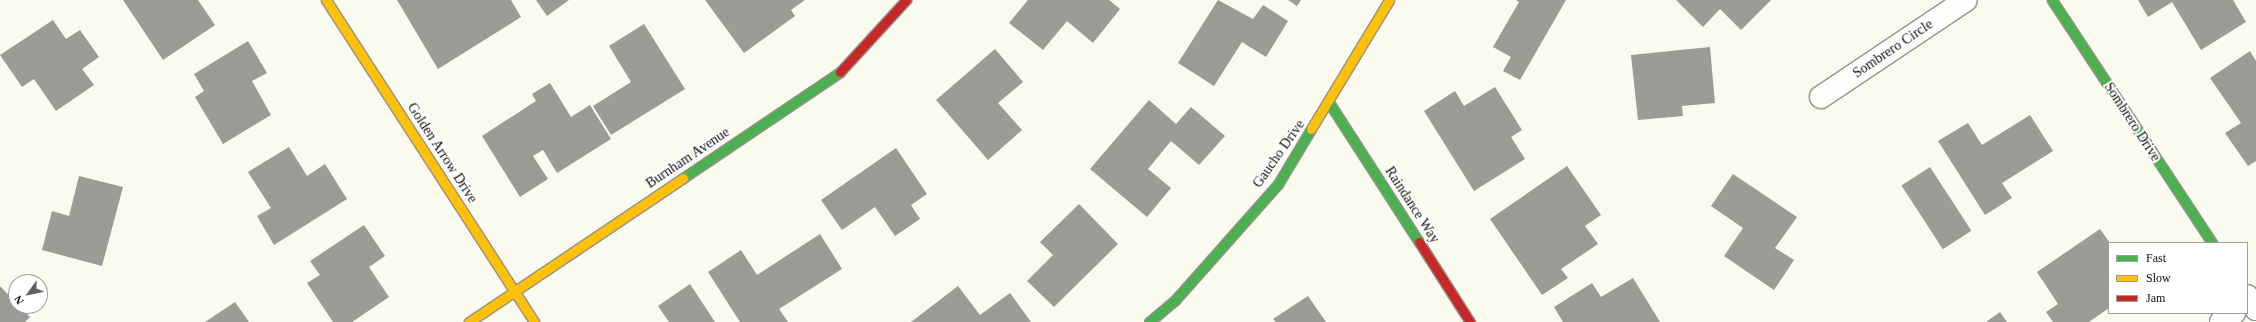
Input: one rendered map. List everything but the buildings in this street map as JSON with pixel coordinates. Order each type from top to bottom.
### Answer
[{"type":"street","name":"Golden Arrow Drive","points":[[326,0],[534,322]]},
{"type":"street","name":"Burnham Avenue","points":[[469,322],[846,68],[906,0]]},
{"type":"street","name":"Gaucho Drive","points":[[1149,322],[1176,299],[1278,184],[1330,104],[1389,0]]},
{"type":"street","name":"Sombrero Circle","points":[[1821,98],[1966,0]]},
{"type":"street","name":"Sombrero Drive","points":[[2052,0],[2211,242]]},
{"type":"street","name":"Raindance Way","points":[[1330,104],[1470,322]]},
{"type":"street","points":[[2221,322],[2233,314]]},
{"type":"traffic: fast","points":[[2052,0],[2211,242]]},
{"type":"traffic: fast","points":[[683,178],[840,72]]},
{"type":"traffic: fast","points":[[1330,104],[1419,242]]},
{"type":"traffic: fast","points":[[1149,322],[1176,299],[1278,184],[1311,129]]},
{"type":"traffic: slow","points":[[326,0],[534,322]]},
{"type":"traffic: slow","points":[[1311,129],[1389,0]]},
{"type":"traffic: slow","points":[[469,322],[683,178]]},
{"type":"traffic: jam","points":[[840,72],[906,0]]},
{"type":"traffic: jam","points":[[1419,242],[1470,322]]}]
